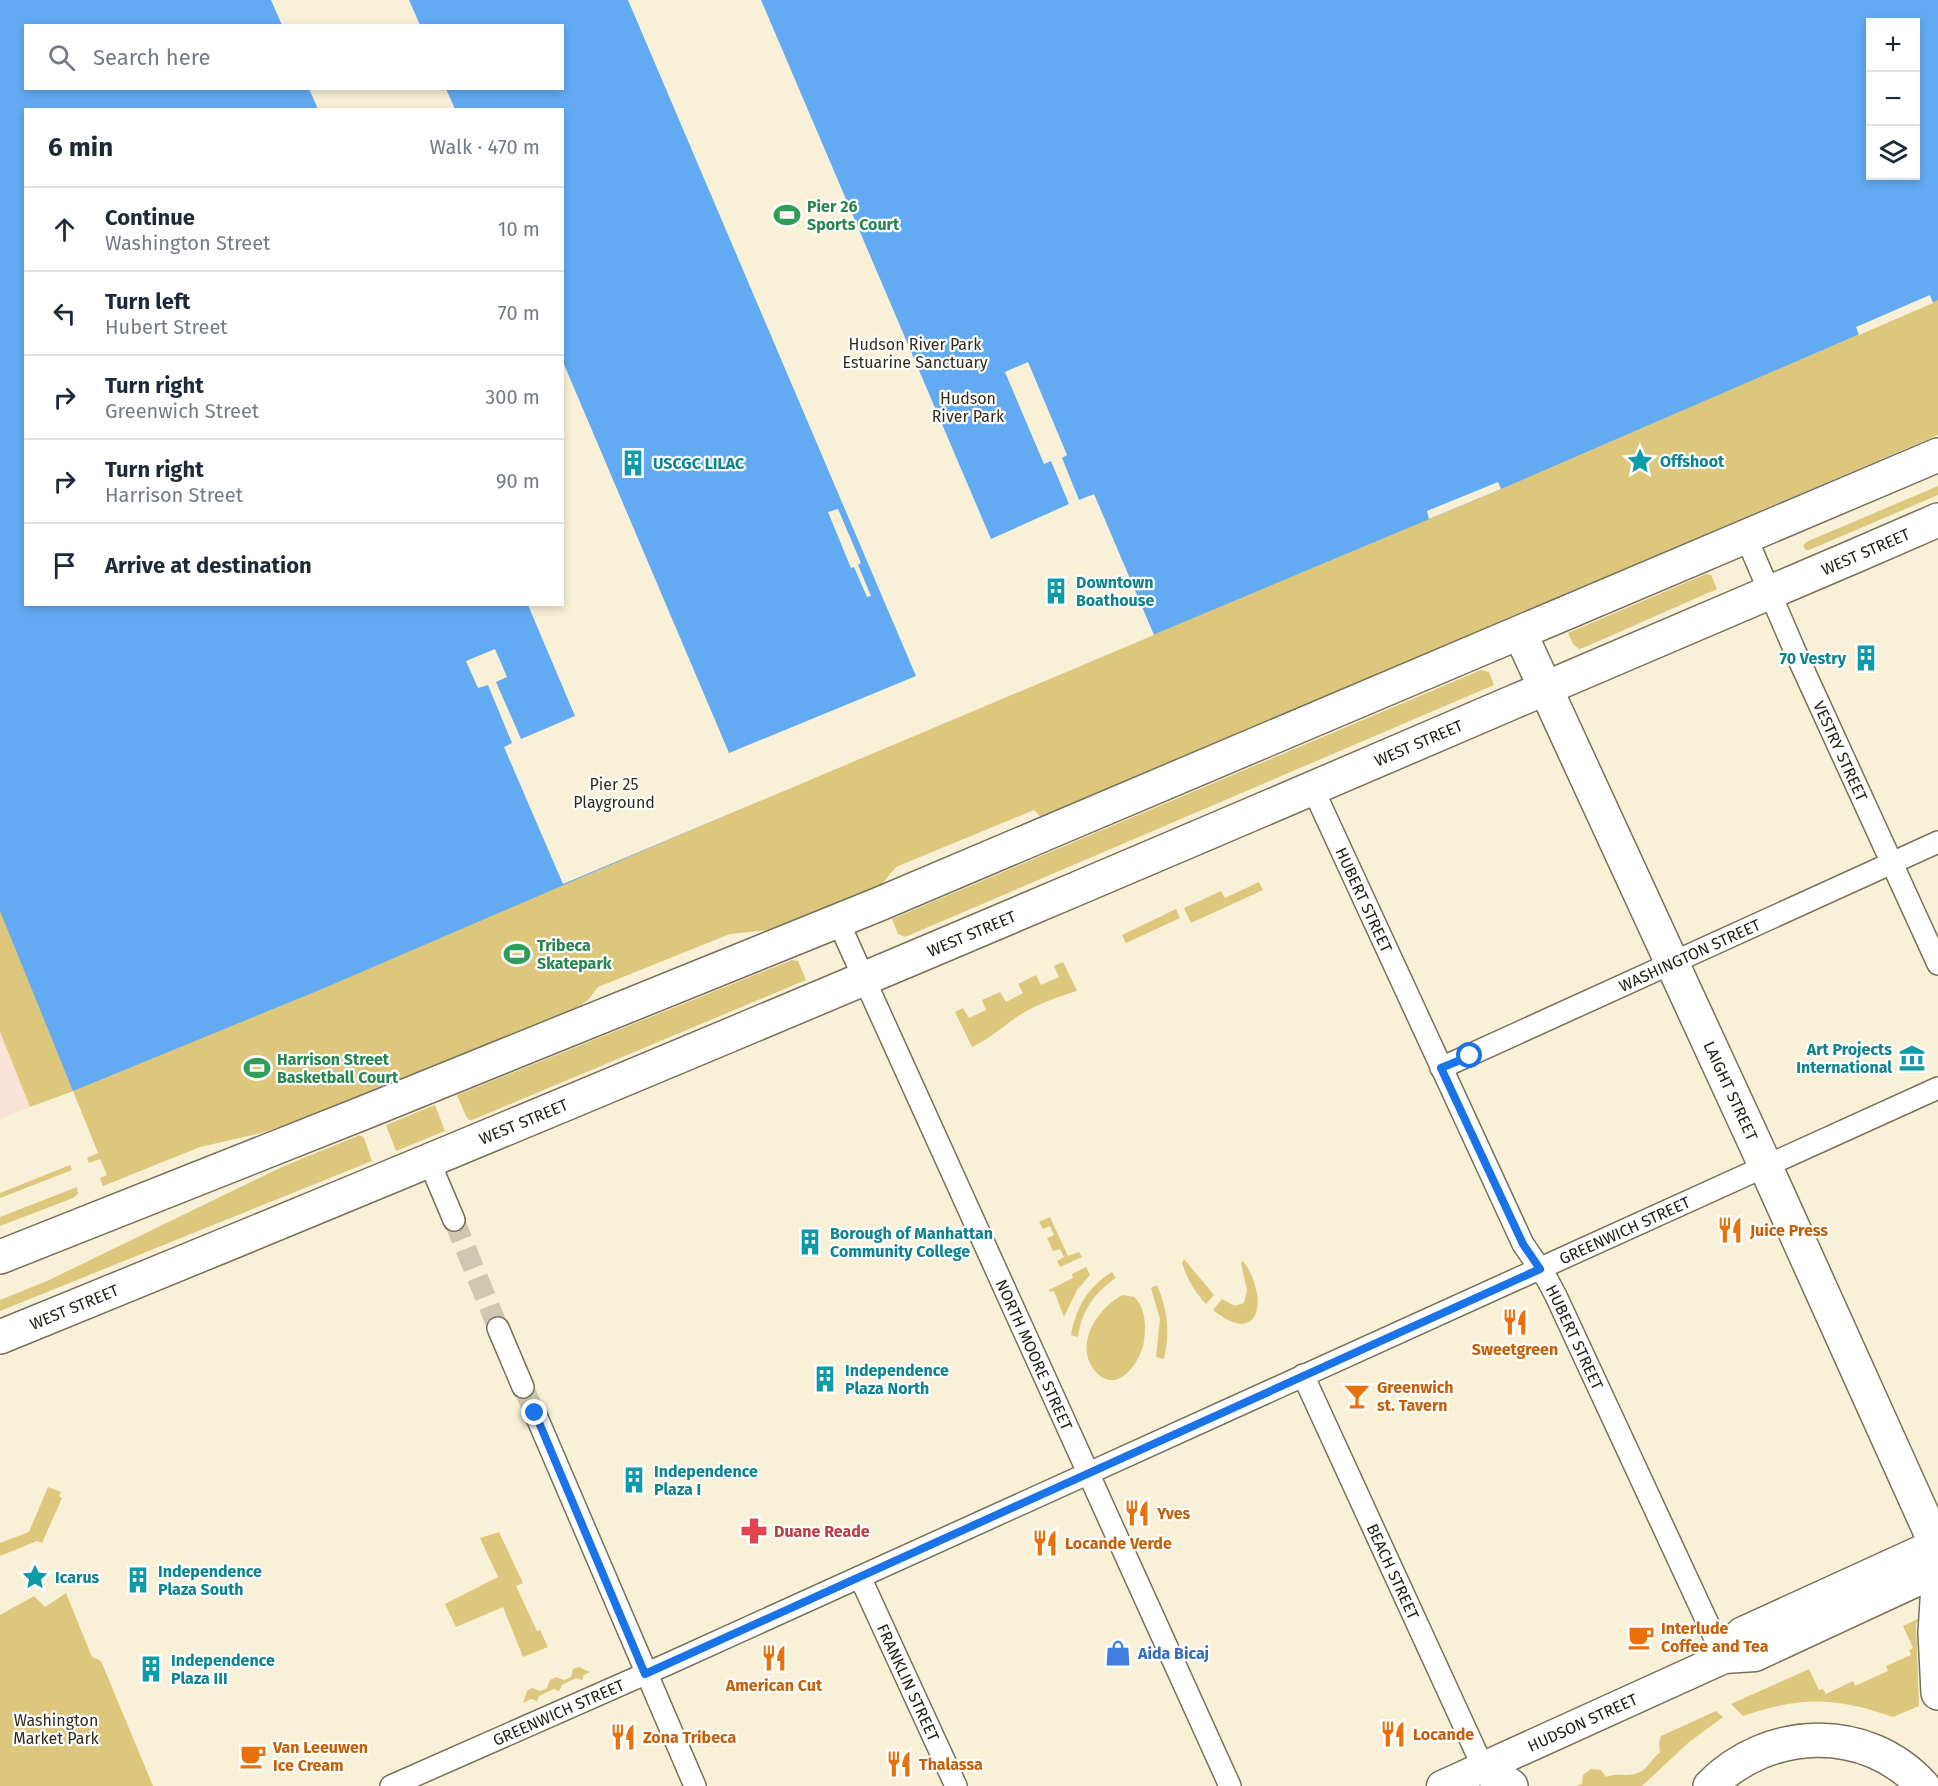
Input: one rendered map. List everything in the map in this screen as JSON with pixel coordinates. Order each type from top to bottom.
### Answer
[{"type":"main road","points":[[0,1257],[838,921],[1938,455]]},
{"type":"main road","name":"WEST STREET","points":[[0,1337],[864,980],[1770,594],[1938,520]]},
{"type":"main road","name":"LAIGHT STREET","points":[[1520,633],[1765,1166],[1938,1552]]},
{"type":"main road","points":[[1724,1658],[1741,1633],[1938,1552]]},
{"type":"main road","points":[[1938,1585],[1935,1633],[1938,1693]]},
{"type":"main road","name":"HUDSON STREET","points":[[1442,1786],[1487,1776],[1724,1658]]},
{"type":"main road","points":[[1703,1786],[1756,1753],[1783,1743],[1808,1740],[1849,1743],[1879,1754],[1906,1770],[1923,1786]]},
{"type":"main road","points":[[1710,1786],[1734,1765]]},
{"type":"main road","points":[[1487,1776],[1511,1786]]},
{"type":"street","name":"VESTRY STREET","points":[[1746,537],[1938,964]]},
{"type":"street","name":"HUBERT STREET","points":[[1313,789],[1523,1244],[1556,1296],[1724,1658]]},
{"type":"street","name":"WASHINGTON STREET","points":[[1441,1068],[1938,842]]},
{"type":"street","name":"NORTH MOORE STREET","points":[[838,921],[1230,1786]]},
{"type":"street","name":"GREENWICH STREET","points":[[391,1786],[414,1782],[860,1576],[1938,1088]]},
{"type":"street","points":[[429,1161],[454,1220]]},
{"type":"street","points":[[498,1328],[523,1387]]},
{"type":"street","name":"BEACH STREET","points":[[1303,1375],[1487,1776]]},
{"type":"street","points":[[535,1413],[695,1786]]},
{"type":"street","name":"FRANKLIN STREET","points":[[860,1576],[956,1786]]},
{"type":"shaded area","points":[[0,1032],[30,1107],[0,1119]]},
{"type":"green space","name":"Hudson River Park","points":[[116,0],[1938,0],[1938,435],[1044,816],[1040,816],[1034,810],[896,867],[881,885],[770,930],[730,934],[598,987],[588,1000],[575,1009],[286,1125],[200,1147],[103,1186],[100,1178],[107,1175],[100,1159],[89,1163],[87,1158],[98,1153],[73,1091],[30,1107],[0,1032],[0,54],[24,85],[24,90],[564,90],[564,24],[528,24]]},
{"type":"green space","points":[[1938,486],[1938,495],[1809,550],[1803,546],[1806,542]]},
{"type":"green space","points":[[1706,574],[1711,575],[1717,589],[1583,648],[1579,649],[1573,644],[1568,633]]},
{"type":"green space","points":[[1481,670],[1489,672],[1494,685],[905,937],[898,934],[892,919]]},
{"type":"green space","points":[[1259,882],[1263,890],[1191,923],[1184,908],[1221,891],[1225,898]]},
{"type":"green space","points":[[1176,909],[1180,918],[1126,943],[1122,935]]},
{"type":"green space","points":[[792,960],[798,961],[806,980],[472,1120],[466,1116],[457,1095]]},
{"type":"green space","points":[[1063,962],[1077,991],[1033,1007],[972,1047],[955,1012],[963,1008],[969,1018],[986,1010],[982,1000],[1000,992],[1006,1002],[1023,993],[1018,984],[1036,975],[1041,985],[1059,977],[1054,966]]},
{"type":"green space","points":[[435,1105],[445,1131],[396,1151],[386,1125]]},
{"type":"green space","points":[[360,1135],[364,1138],[372,1161],[0,1311],[0,1300],[47,1281],[284,1166]]},
{"type":"green space","points":[[70,1165],[72,1170],[0,1198],[0,1193]]},
{"type":"green space","points":[[77,1187],[78,1194],[73,1198],[0,1226],[0,1217]]},
{"type":"green space","points":[[1050,1217],[1068,1256],[1079,1252],[1082,1257],[1060,1267],[1057,1261],[1064,1257],[1060,1249],[1053,1251],[1047,1238],[1054,1235],[1050,1226],[1043,1229],[1039,1222]]},
{"type":"green space","points":[[1184,1259],[1214,1295],[1206,1304],[1189,1280],[1182,1263]]},
{"type":"green space","points":[[1243,1261],[1251,1274],[1258,1302],[1256,1313],[1251,1321],[1242,1324],[1230,1321],[1213,1310],[1222,1299],[1235,1306],[1244,1303],[1247,1290],[1241,1263]]},
{"type":"green space","points":[[1086,1267],[1090,1275],[1077,1290],[1064,1317],[1054,1291],[1049,1290],[1073,1278],[1072,1274]]},
{"type":"green space","points":[[1112,1272],[1116,1278],[1090,1303],[1078,1337],[1071,1335],[1076,1315],[1084,1299],[1096,1284]]},
{"type":"green space","points":[[1157,1285],[1164,1304],[1167,1322],[1164,1359],[1156,1357],[1160,1319],[1151,1288]]},
{"type":"green space","points":[[1123,1295],[1134,1297],[1141,1306],[1145,1323],[1144,1341],[1133,1367],[1127,1374],[1112,1380],[1103,1378],[1089,1361],[1088,1339],[1097,1317]]},
{"type":"green space","points":[[48,1487],[61,1492],[59,1496],[62,1498],[42,1543],[37,1541],[0,1556],[0,1543],[29,1532]]},
{"type":"green space","points":[[499,1532],[523,1583],[516,1586],[537,1631],[540,1630],[548,1647],[523,1657],[503,1607],[456,1627],[445,1604],[498,1577],[480,1538]]},
{"type":"green space","name":"Washington Market Park","points":[[66,1593],[92,1657],[101,1661],[153,1786],[0,1786],[0,1615],[34,1596],[45,1607]]},
{"type":"green space","points":[[1922,1617],[1916,1623],[1919,1706],[1893,1717],[1873,1710],[1836,1703],[1801,1702],[1764,1709],[1743,1716],[1731,1704],[1809,1669],[1819,1690],[1823,1689],[1826,1694],[1853,1681],[1855,1686],[1888,1671],[1886,1666],[1911,1655],[1909,1650],[1913,1648],[1903,1626]]},
{"type":"green space","points":[[579,1667],[590,1672],[584,1675],[582,1680],[576,1678],[562,1685],[559,1691],[554,1689],[539,1696],[537,1701],[531,1699],[523,1703],[527,1691],[532,1688],[540,1691],[547,1688],[550,1680],[556,1677],[564,1680],[571,1677],[573,1669]]},
{"type":"green space","points":[[1716,1711],[1723,1717],[1688,1743],[1642,1786],[1576,1786],[1582,1784],[1583,1775],[1591,1769],[1601,1770],[1606,1777],[1640,1772],[1660,1753],[1661,1736]]},
{"type":"water","name":"Hudson River Park","points":[[0,0],[1938,0],[1938,300],[1501,489],[833,769],[322,989],[73,1091],[0,911]]},
{"type":"pier","points":[[271,0],[409,0],[420,24],[282,24]]},
{"type":"pier","points":[[628,0],[761,0],[991,539],[1069,504],[1051,461],[1044,464],[1005,372],[1028,362],[1067,455],[1062,458],[1079,500],[1094,494],[1154,635],[563,884],[504,747],[512,743],[488,685],[478,688],[466,661],[495,649],[507,677],[496,682],[521,739],[575,716],[528,606],[564,606],[564,364],[729,753],[916,676]]},
{"type":"pier","points":[[309,90],[446,90],[455,108],[318,108]]},
{"type":"pier","points":[[1930,295],[1933,303],[1859,335],[1856,327]]},
{"type":"pier","points":[[1498,482],[1501,489],[1429,519],[1427,511]]},
{"type":"pier","points":[[838,509],[861,563],[858,565],[871,596],[867,597],[854,567],[851,568],[828,512]]},
{"type":"tunnel","points":[[454,1220],[498,1328]]},
{"type":"tunnel","points":[[523,1387],[535,1413]]},
{"type":"place","name":"Pier 26 Sports Court","points":[[787,215]]},
{"type":"place","name":"Offshoot","points":[[1640,461]]},
{"type":"place","name":"USCGC LILAC","points":[[633,463]]},
{"type":"place","name":"Downtown Boathouse","points":[[1056,591]]},
{"type":"place","name":"70 Vestry","points":[[1866,658]]},
{"type":"place","name":"Tribeca Skatepark","points":[[517,954]]},
{"type":"place","name":"Art Projects International","points":[[1912,1058]]},
{"type":"place","name":"Harrison Street Basketball Court","points":[[257,1068]]},
{"type":"place","name":"Juice Press","points":[[1730,1230]]},
{"type":"place","name":"Borough of Manhattan Community College","points":[[810,1242]]},
{"type":"place","name":"Sweetgreen","points":[[1515,1322]]},
{"type":"place","name":"Independence Plaza North","points":[[825,1379]]},
{"type":"place","name":"Greenwich st. Tavern","points":[[1357,1396]]},
{"type":"place","name":"Independence Plaza I","points":[[634,1480]]},
{"type":"place","name":"Yves","points":[[1137,1513]]},
{"type":"place","name":"Duane Reade","points":[[754,1531]]},
{"type":"place","name":"Locande Verde","points":[[1045,1543]]},
{"type":"place","name":"Icarus","points":[[35,1577]]},
{"type":"place","name":"Independence Plaza South","points":[[138,1580]]},
{"type":"place","name":"Interlude Coffee and Tea","points":[[1641,1637]]},
{"type":"place","name":"Aida Bicaj","points":[[1118,1653]]},
{"type":"place","name":"American Cut","points":[[774,1658]]},
{"type":"place","name":"Independence Plaza III","points":[[151,1669]]},
{"type":"place","name":"Locande","points":[[1393,1734]]},
{"type":"place","name":"Zona Tribeca","points":[[623,1737]]},
{"type":"place","name":"Van Leeuwen Ice Cream","points":[[253,1756]]},
{"type":"place","name":"Thalassa","points":[[899,1764]]},
{"type":"route","points":[[535,1413],[645,1674],[1540,1269],[1523,1244],[1441,1068],[1470,1056]]},
{"type":"park label","name":"Hudson River Park Estuarine Sanctuary","points":[[915,353]]},
{"type":"park label","name":"Pier 25 Playground","points":[[614,793]]}]
